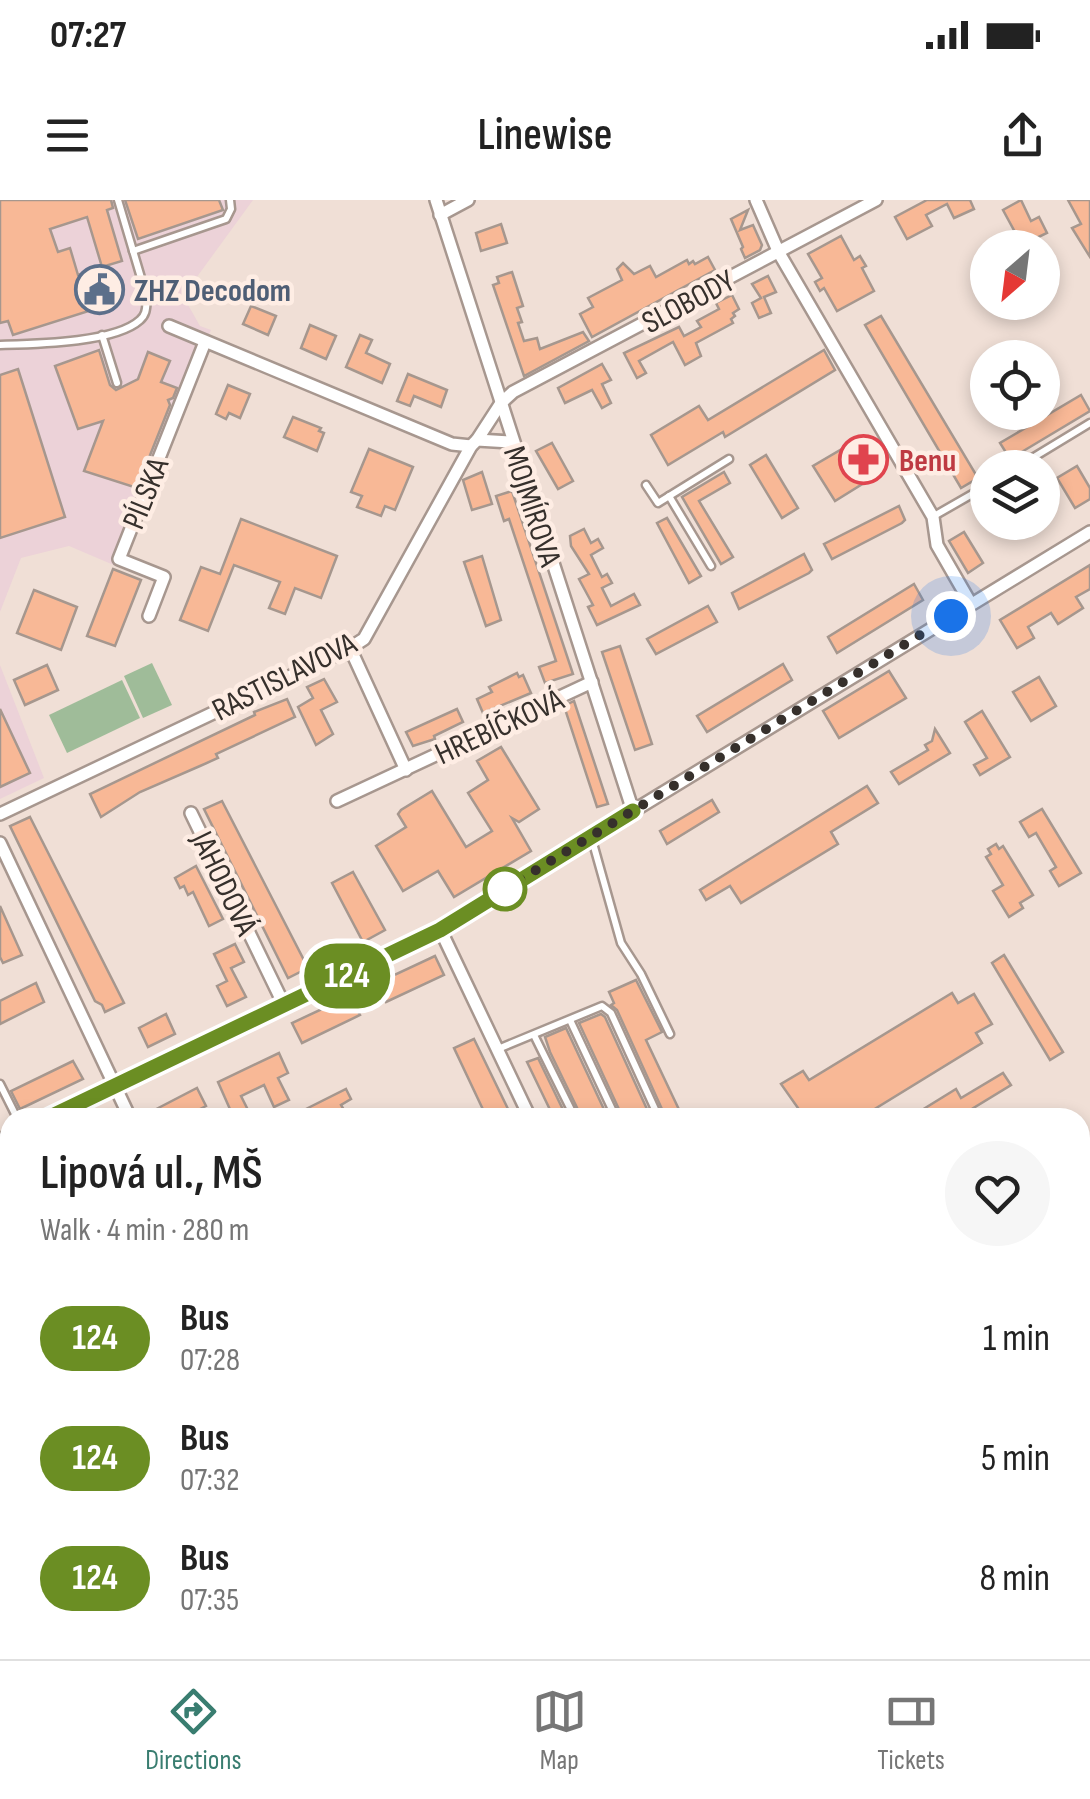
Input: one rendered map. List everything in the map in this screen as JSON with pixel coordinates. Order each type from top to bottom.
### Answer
[{"type":"street","name":"MOJMÍROVA","points":[[436,200],[633,811]]},
{"type":"street","points":[[440,214],[468,200]]},
{"type":"street","points":[[756,200],[779,252],[933,517],[938,545],[971,604]]},
{"type":"street","name":"SLOBODY","points":[[501,403],[513,392],[876,200]]},
{"type":"street","points":[[168,326],[452,444],[512,442]]},
{"type":"street","name":"PÍLSKA","points":[[149,616],[164,577],[119,560],[205,342]]},
{"type":"street","name":"RASTISLAVOVA","points":[[0,814],[364,639],[474,443],[501,403]]},
{"type":"street","points":[[70,1108],[440,930],[1090,532]]},
{"type":"street","name":"HREBÍČKOVÁ","points":[[350,648],[406,770]]},
{"type":"street","name":"HREBÍČKOVÁ","points":[[337,801],[592,682]]},
{"type":"street","name":"JAHODOVÁ","points":[[191,812],[284,1007]]},
{"type":"street","points":[[0,843],[125,1108]]},
{"type":"street","points":[[440,930],[525,1108]]},
{"type":"lane","points":[[0,345],[102,335],[138,323],[145,313],[146,298],[118,200]]},
{"type":"lane","points":[[133,251],[226,219],[230,200]]},
{"type":"lane","points":[[102,335],[117,383]]},
{"type":"lane","points":[[1046,450],[1090,424]]},
{"type":"lane","points":[[646,485],[658,503],[730,460]]},
{"type":"lane","points":[[933,517],[970,495]]},
{"type":"lane","points":[[669,496],[711,566]]},
{"type":"lane","points":[[591,836],[622,943],[670,1034]]},
{"type":"lane","points":[[498,1050],[602,1006],[611,1012],[654,1108]]},
{"type":"lane","points":[[570,1020],[611,1108]]},
{"type":"lane","points":[[534,1035],[570,1108]]},
{"type":"lane","points":[[0,1084],[12,1108]]},
{"type":"shaded area","points":[[0,200],[253,200],[183,296],[200,326],[211,330],[116,566],[69,546],[21,558],[0,612]]},
{"type":"shaded area","points":[[0,665],[44,778],[0,799]]},
{"type":"green space","points":[[152,663],[172,705],[143,718],[124,676]]},
{"type":"green space","points":[[122,680],[140,718],[67,753],[49,715]]},
{"type":"building","points":[[0,200],[111,200],[113,208],[107,210],[122,261],[103,267],[114,303],[13,335],[8,321],[0,323]],"holes":[[[87,217],[102,266],[78,275],[70,248],[58,252],[50,229]]]},
{"type":"building","points":[[125,200],[219,200],[223,210],[138,239]]},
{"type":"building","points":[[927,200],[970,200],[974,209],[954,218],[947,204],[926,215],[932,226],[907,239],[895,217]]},
{"type":"building","points":[[1021,200],[1031,221],[1039,217],[1046,230],[1014,230],[1003,210]]},
{"type":"building","points":[[1068,200],[1090,200],[1090,257],[1072,228],[1081,224]]},
{"type":"building","points":[[748,210],[740,230],[753,225],[762,245],[745,258],[731,219]]},
{"type":"building","points":[[501,224],[507,243],[481,251],[476,233]]},
{"type":"building","points":[[841,236],[854,260],[860,256],[866,266],[862,268],[874,291],[837,311],[824,288],[820,291],[815,282],[822,278],[808,254]]},
{"type":"building","points":[[708,257],[715,270],[592,337],[580,314],[593,307],[588,298],[622,280],[617,269],[623,263],[634,274],[650,266],[656,277],[687,260],[695,264]]},
{"type":"building","points":[[512,272],[523,306],[517,308],[524,341],[537,338],[540,349],[583,332],[589,341],[524,376],[493,285],[499,283],[497,277]]},
{"type":"building","points":[[768,276],[776,292],[764,297],[771,313],[759,318],[752,303],[761,298],[752,284]]},
{"type":"building","points":[[732,295],[739,309],[733,313],[733,323],[696,343],[701,356],[685,365],[673,342],[639,361],[646,373],[637,378],[624,353],[679,327],[684,336],[701,327],[697,321],[719,309],[716,303]]},
{"type":"building","points":[[251,306],[276,316],[268,335],[243,324]]},
{"type":"building","points":[[881,316],[970,465],[970,483],[961,488],[865,325]]},
{"type":"building","points":[[310,325],[336,336],[326,359],[301,348]]},
{"type":"building","points":[[360,335],[372,340],[366,353],[390,364],[382,383],[346,367]]},
{"type":"building","points":[[99,350],[110,385],[116,390],[138,379],[148,352],[170,361],[161,382],[177,388],[168,400],[170,405],[137,488],[84,471],[103,421],[78,429],[55,366]]},
{"type":"building","points":[[824,350],[835,370],[725,437],[723,432],[668,465],[651,435],[699,406],[708,420]]},
{"type":"building","points":[[602,364],[611,380],[602,384],[611,403],[602,408],[592,390],[565,403],[558,388]]},
{"type":"building","points":[[18,369],[65,517],[0,538],[0,375]]},
{"type":"building","points":[[408,374],[447,390],[441,407],[414,396],[410,406],[397,401]]},
{"type":"building","points":[[228,385],[250,394],[240,418],[229,413],[226,419],[216,414]]},
{"type":"building","points":[[1081,395],[1090,411],[1060,429],[1060,407]]},
{"type":"building","points":[[293,417],[321,428],[319,431],[324,433],[317,451],[284,437]]},
{"type":"building","points":[[1022,430],[1058,430],[1025,450],[1004,450],[1000,443]]},
{"type":"building","points":[[859,439],[880,473],[835,501],[813,466]]},
{"type":"building","points":[[552,443],[573,481],[558,489],[536,451]]},
{"type":"building","points":[[369,449],[413,467],[395,510],[385,506],[381,516],[357,507],[362,496],[351,492]]},
{"type":"building","points":[[766,455],[798,508],[782,518],[750,465]]},
{"type":"building","points":[[1077,466],[1090,488],[1090,499],[1075,508],[1060,476]]},
{"type":"building","points":[[482,472],[492,504],[472,510],[463,480]]},
{"type":"building","points":[[724,472],[730,483],[699,501],[733,557],[721,564],[682,497]]},
{"type":"building","points":[[512,491],[573,674],[545,683],[539,667],[556,661],[509,519],[504,521],[496,496]]},
{"type":"building","points":[[899,506],[905,520],[902,523],[832,559],[824,544]]},
{"type":"building","points":[[667,518],[701,576],[689,583],[657,523]]},
{"type":"building","points":[[241,519],[337,556],[321,598],[295,588],[285,614],[269,608],[280,582],[234,565],[208,631],[180,620],[201,567],[220,574]]},
{"type":"building","points":[[584,529],[591,543],[598,539],[603,548],[591,555],[602,577],[607,574],[612,583],[602,588],[611,606],[634,594],[640,605],[597,625],[588,607],[593,605],[579,579],[589,574],[571,546],[570,536]]},
{"type":"building","points":[[964,532],[983,563],[968,573],[949,541]]},
{"type":"building","points":[[804,554],[812,570],[809,573],[739,609],[732,593]]},
{"type":"building","points":[[482,556],[501,620],[486,626],[464,562]]},
{"type":"building","points":[[1090,565],[1090,589],[1076,597],[1083,608],[1058,624],[1051,613],[1028,627],[1034,638],[1017,648],[1000,620]]},
{"type":"building","points":[[113,569],[141,580],[115,646],[87,636]]},
{"type":"building","points":[[914,584],[923,600],[837,653],[828,637]]},
{"type":"building","points":[[34,590],[77,607],[61,650],[17,633]]},
{"type":"building","points":[[708,606],[717,622],[656,654],[647,639]]},
{"type":"building","points":[[620,646],[652,744],[635,750],[602,652]]},
{"type":"building","points":[[783,664],[792,680],[707,732],[697,716]]},
{"type":"building","points":[[47,665],[58,690],[25,705],[14,680]]},
{"type":"building","points":[[889,671],[906,698],[839,738],[823,711]]},
{"type":"building","points":[[517,673],[519,677],[523,675],[531,693],[483,713],[477,699],[492,692],[489,687]]},
{"type":"building","points":[[1039,677],[1056,706],[1031,721],[1013,692]]},
{"type":"building","points":[[324,679],[337,702],[321,710],[333,734],[316,745],[298,707],[313,698],[307,687]]},
{"type":"building","points":[[287,699],[295,717],[216,754],[218,758],[140,792],[101,817],[90,794]]},
{"type":"building","points":[[574,701],[608,804],[597,807],[564,706]]},
{"type":"building","points":[[0,709],[30,773],[0,787]]},
{"type":"building","points":[[457,709],[463,722],[434,736],[435,739],[413,746],[406,732]]},
{"type":"building","points":[[982,711],[1010,757],[980,775],[974,765],[987,758],[965,722]]},
{"type":"building","points":[[935,729],[950,753],[899,784],[891,772],[928,750],[925,745],[932,741]]},
{"type":"building","points":[[501,747],[539,809],[519,822],[512,818],[531,851],[454,897],[438,871],[403,891],[376,846],[406,827],[398,814],[401,810],[432,791],[466,847],[492,831],[468,793],[488,780],[477,761]]},
{"type":"building","points":[[867,786],[878,803],[831,832],[838,844],[741,903],[730,886],[706,900],[700,890]]},
{"type":"building","points":[[712,800],[719,812],[667,844],[660,831]]},
{"type":"building","points":[[222,801],[308,968],[288,978],[204,809]]},
{"type":"building","points":[[1042,809],[1081,873],[1059,886],[1050,871],[1056,867],[1036,833],[1029,837],[1020,822]]},
{"type":"building","points":[[30,817],[124,1003],[105,1012],[95,1001],[10,826]]},
{"type":"building","points":[[996,844],[999,849],[1003,846],[1033,895],[1009,917],[993,891],[1003,885],[986,857],[991,854],[988,849]]},
{"type":"building","points":[[196,866],[223,919],[209,926],[193,892],[188,895],[175,878]]},
{"type":"building","points":[[353,872],[385,930],[363,942],[332,883]]},
{"type":"building","points":[[0,906],[22,955],[3,963],[0,957]]},
{"type":"building","points":[[235,944],[244,962],[231,968],[246,997],[227,1006],[217,986],[227,981],[214,954]]},
{"type":"building","points":[[1004,955],[1063,1052],[1050,1060],[992,963]]},
{"type":"building","points":[[435,956],[444,975],[386,1002],[377,983]]},
{"type":"building","points":[[636,980],[662,1032],[646,1040],[678,1108],[661,1108],[617,1010],[611,1005],[614,1003],[609,992]]},
{"type":"building","points":[[36,983],[44,1002],[0,1024],[0,1001]]},
{"type":"building","points":[[952,993],[958,1003],[974,994],[992,1024],[976,1033],[982,1043],[876,1108],[798,1108],[781,1084],[803,1071],[809,1080]]},
{"type":"building","points":[[350,996],[360,1015],[302,1043],[292,1023]]},
{"type":"building","points":[[166,1014],[175,1034],[148,1047],[139,1028]]},
{"type":"building","points":[[601,1014],[605,1017],[646,1108],[618,1108],[579,1023]]},
{"type":"building","points":[[566,1028],[603,1108],[577,1108],[545,1037]]},
{"type":"building","points":[[474,1039],[508,1108],[482,1108],[454,1048]]},
{"type":"building","points":[[279,1053],[288,1073],[278,1078],[289,1100],[274,1107],[264,1085],[241,1096],[247,1108],[229,1108],[218,1082]]},
{"type":"building","points":[[538,1058],[562,1108],[549,1108],[527,1062]]},
{"type":"building","points":[[73,1061],[83,1079],[22,1108],[11,1091]]},
{"type":"building","points":[[1003,1073],[1011,1085],[973,1108],[925,1108],[956,1089],[961,1098]]},
{"type":"building","points":[[197,1088],[206,1106],[202,1108],[158,1108]]},
{"type":"building","points":[[346,1089],[351,1099],[341,1105],[343,1108],[308,1108]]},
{"type":"bus line","name":"124","points":[[70,1108],[440,930],[633,811]]},
{"type":"place","name":"ZHZ Decodom","points":[[99,290]]},
{"type":"place","name":"Benu","points":[[864,460]]},
{"type":"route","points":[[505,889],[951,616]]}]
